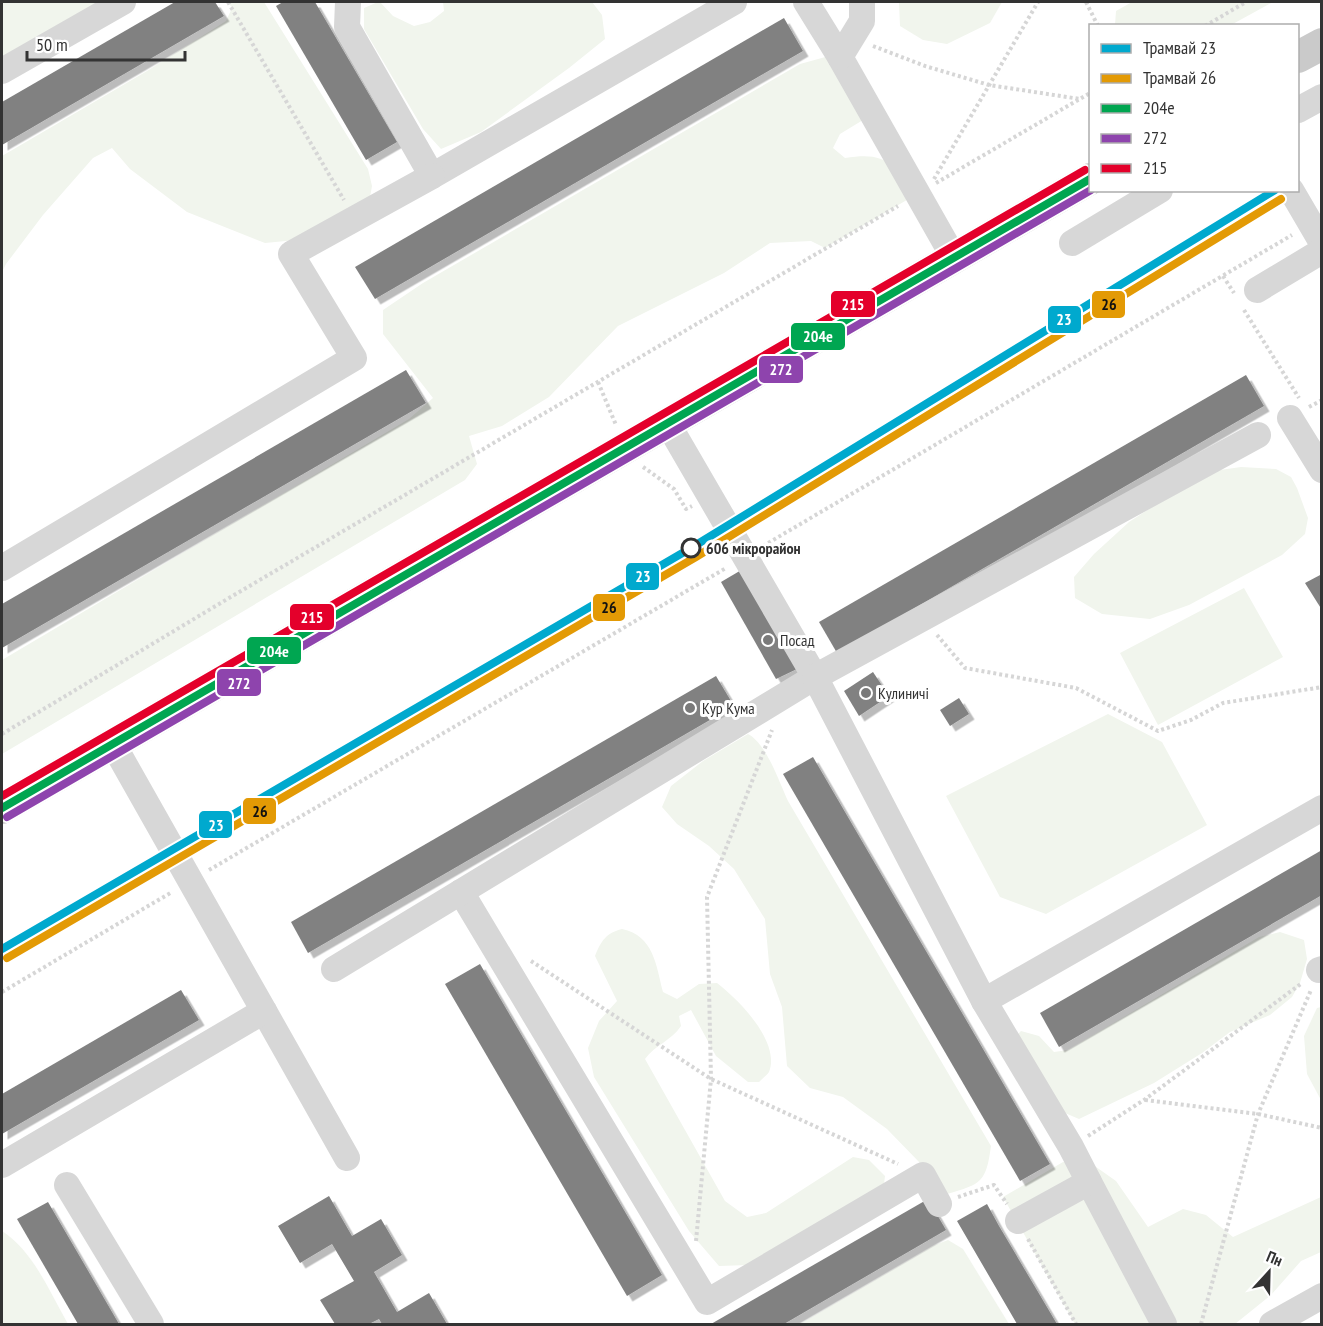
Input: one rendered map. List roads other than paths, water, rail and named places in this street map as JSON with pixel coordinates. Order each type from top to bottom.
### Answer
[{"type":"main road","points":[[1299,56],[1322,44]]},
{"type":"main road","points":[[2,808],[1089,180]]},
{"type":"lane","points":[[2,71],[123,2]]},
{"type":"lane","points":[[348,2],[346,27],[432,176]]},
{"type":"lane","points":[[2,568],[354,358],[291,254],[432,176],[734,2]]},
{"type":"lane","points":[[806,2],[846,48],[917,195],[954,258]]},
{"type":"lane","points":[[846,48],[862,21],[862,2]]},
{"type":"lane","points":[[1299,109],[1322,97]]},
{"type":"lane","points":[[1072,243],[1157,192]]},
{"type":"lane","points":[[1292,192],[1316,234]]},
{"type":"lane","points":[[1244,297],[1322,252]]},
{"type":"lane","points":[[1295,409],[1322,470]]},
{"type":"lane","points":[[668,423],[815,677],[984,1001],[1071,1147],[1164,1324]]},
{"type":"lane","points":[[334,969],[815,677],[1258,435]]},
{"type":"lane","points":[[113,744],[347,1158]]},
{"type":"lane","points":[[984,1001],[1322,808]]},
{"type":"lane","points":[[461,892],[707,1302],[923,1175],[939,1204]]},
{"type":"lane","points":[[2,1165],[264,1011]]},
{"type":"lane","points":[[1018,1221],[1089,1182]]},
{"type":"lane","points":[[67,1185],[151,1324]]},
{"type":"lane","points":[[1272,1324],[1322,1296]]},
{"type":"tram line","name":"23","points":[[2,949],[691,548],[1272,192]]},
{"type":"tram line","name":"26","points":[[7,958],[696,557],[1281,199]]},
{"type":"place","name":"606 мікрорайон","points":[[691,548]]},
{"type":"place","name":"Посад","points":[[768,640]]},
{"type":"place","name":"Кулиничі","points":[[866,693]]},
{"type":"place","name":"Кур Кума","points":[[690,708]]}]
